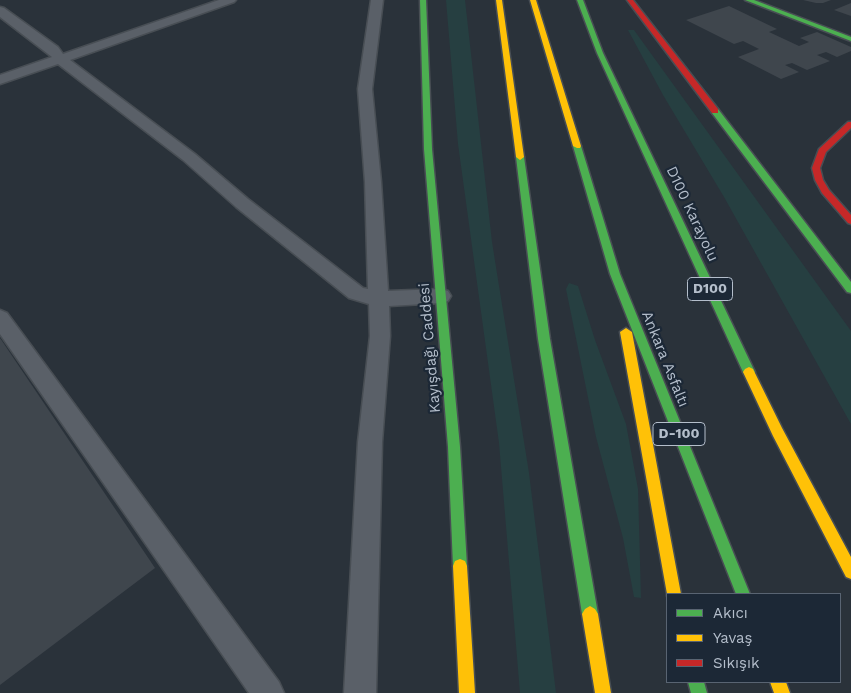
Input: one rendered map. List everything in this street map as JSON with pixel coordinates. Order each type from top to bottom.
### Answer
[{"type":"main road","name":"Kayışdağı Caddesi","points":[[423,0],[428,139],[454,447],[467,693]]},
{"type":"main road","points":[[499,0],[544,339],[603,693]]},
{"type":"main road","points":[[533,0],[615,274],[674,593]]},
{"type":"main road","name":"D100 Karayolu","points":[[580,0],[600,53],[777,432],[851,572]]},
{"type":"main road","points":[[630,0],[851,289]]},
{"type":"main road","points":[[748,0],[851,39]]},
{"type":"main road","points":[[771,0],[851,30]]},
{"type":"main road","points":[[851,124],[822,150],[816,168],[819,180],[825,191],[851,222]]},
{"type":"main road","name":"Ankara Asfaltı","points":[[615,274],[743,593]]},
{"type":"lane","points":[[0,80],[230,0]]},
{"type":"lane","points":[[360,693],[370,442],[380,336],[373,182],[365,89],[377,0]]},
{"type":"lane","points":[[0,11],[214,177],[242,203],[356,293],[378,299],[440,296]]},
{"type":"lane","points":[[0,318],[268,693]]},
{"type":"green space","points":[[446,0],[465,0],[492,242],[529,473],[556,693],[520,693],[499,443],[458,144]]},
{"type":"green space","points":[[628,30],[634,30],[851,331],[851,424],[724,197],[663,95]]},
{"type":"green space","points":[[569,283],[578,286],[595,340],[626,424],[638,489],[641,598],[634,597],[623,538],[596,437],[566,289]]},
{"type":"building","points":[[803,0],[831,0],[816,3]]},
{"type":"building","points":[[851,3],[851,16],[834,10]]},
{"type":"building","points":[[729,6],[777,29],[769,32],[799,46],[809,42],[800,38],[817,32],[851,47],[851,51],[837,57],[826,52],[817,55],[830,61],[807,70],[792,63],[785,65],[799,72],[781,79],[738,57],[759,49],[743,41],[734,44],[686,20]]},
{"type":"building","points":[[0,338],[155,568],[0,685]]},
{"type":"traffic: fast","points":[[423,0],[428,149],[454,447],[460,566]]},
{"type":"traffic: fast","points":[[580,0],[600,53],[749,372]]},
{"type":"traffic: fast","points":[[748,0],[851,39]]},
{"type":"traffic: fast","points":[[715,111],[851,289]]},
{"type":"traffic: fast","points":[[577,146],[615,274],[743,593]]},
{"type":"traffic: fast","points":[[520,157],[544,339],[590,614]]},
{"type":"traffic: fast","points":[[696,683],[699,693]]},
{"type":"traffic: slow","points":[[499,0],[520,157]]},
{"type":"traffic: slow","points":[[533,0],[577,146]]},
{"type":"traffic: slow","points":[[626,332],[674,593]]},
{"type":"traffic: slow","points":[[749,372],[777,432],[851,572]]},
{"type":"traffic: slow","points":[[460,566],[467,693]]},
{"type":"traffic: slow","points":[[590,614],[603,693]]},
{"type":"traffic: slow","points":[[778,683],[782,693]]},
{"type":"traffic: jam","points":[[630,0],[715,111]]},
{"type":"traffic: jam","points":[[851,124],[822,151],[816,168],[819,180],[825,191],[851,221]]}]
